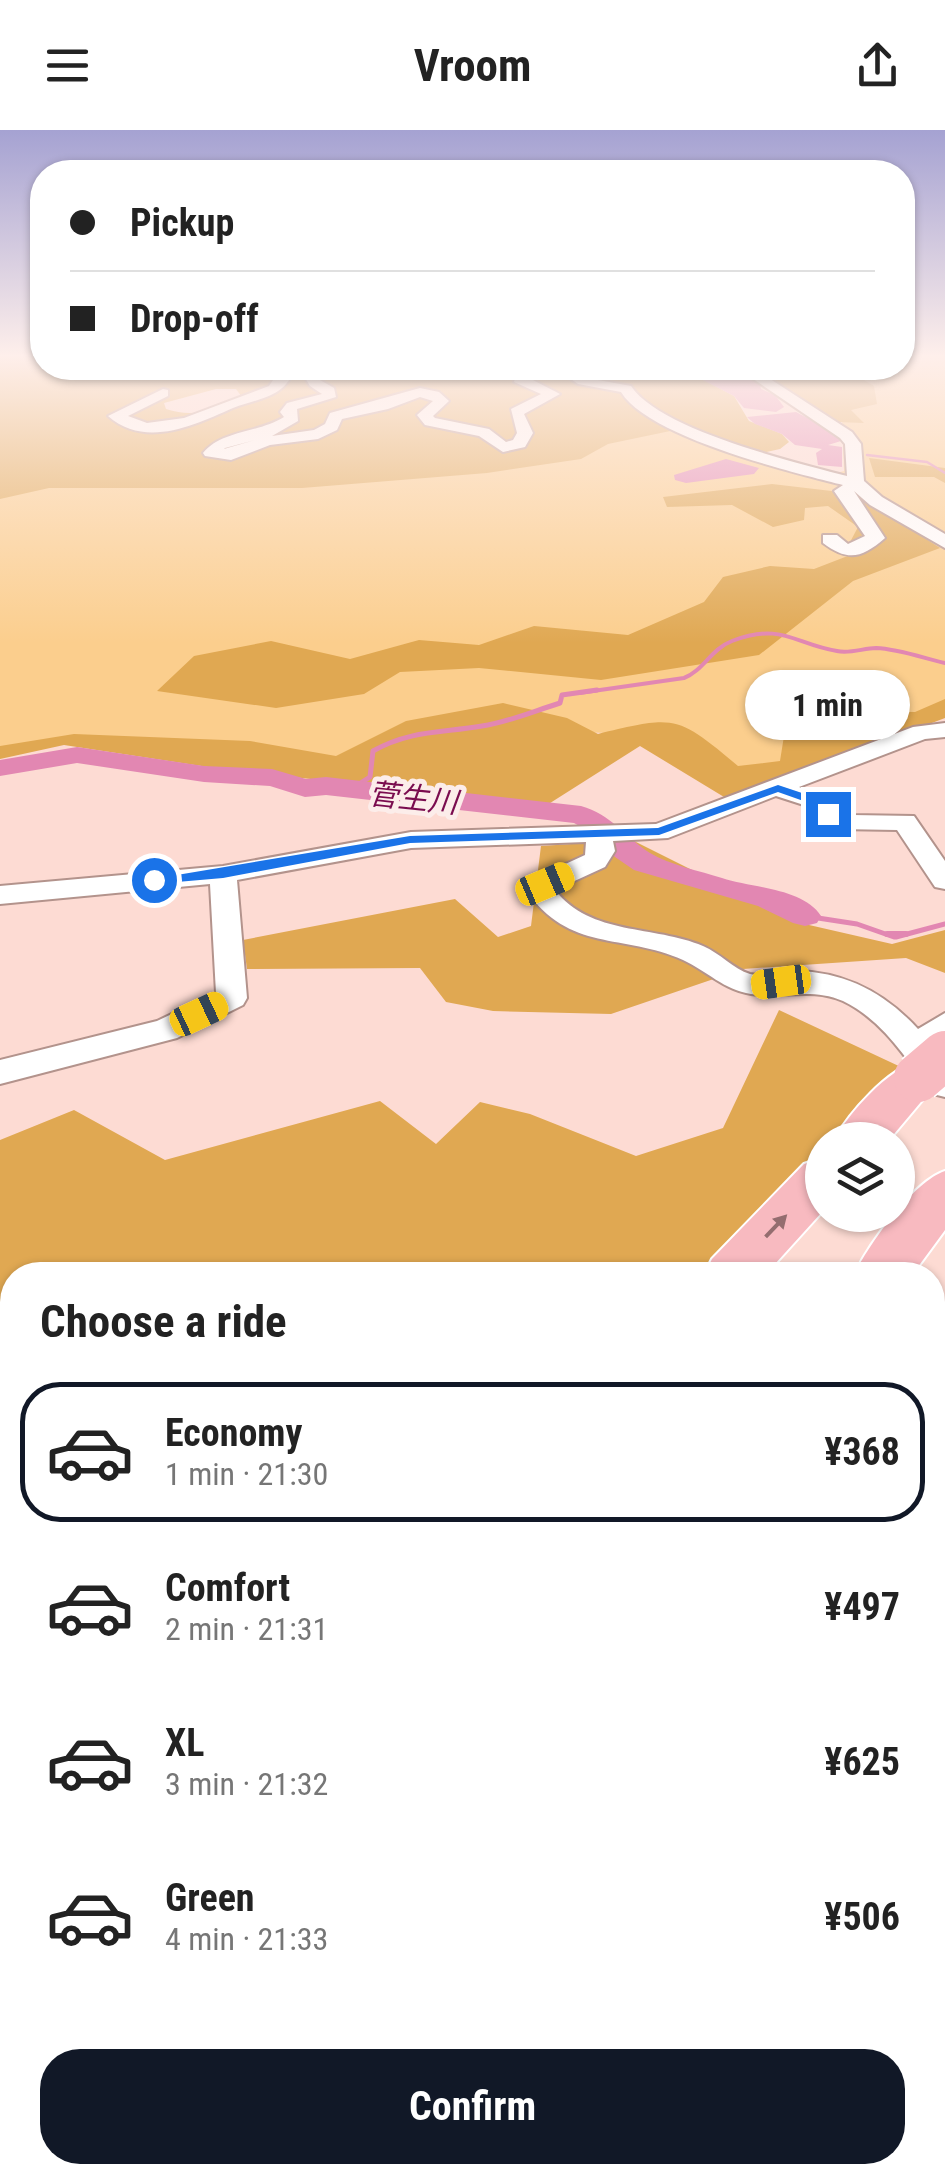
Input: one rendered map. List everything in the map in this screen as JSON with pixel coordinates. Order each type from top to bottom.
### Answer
[{"type":"highway","points":[[877,1122],[931,1067]]},
{"type":"highway","points":[[891,1262],[944,1193]]},
{"type":"highway","points":[[742,1262],[805,1196]]},
{"type":"street","points":[[213,452],[231,455],[239,452]]},
{"type":"street","points":[[749,452],[856,483],[876,501],[945,542]]},
{"type":"street","points":[[854,452],[856,483]]},
{"type":"street","points":[[830,539],[847,552],[876,538],[843,491],[856,483]]},
{"type":"street","points":[[0,895],[223,874],[410,840],[638,835],[678,827],[921,732],[945,730]]},
{"type":"street","points":[[778,788],[816,802],[846,823],[905,822],[945,881]]},
{"type":"street","points":[[598,836],[602,851],[595,860],[545,884],[540,890],[545,899],[604,934],[685,950],[706,958],[721,972],[744,984],[810,982],[863,998],[888,1017],[931,1067]]},
{"type":"street","points":[[0,1072],[166,1030],[232,998],[223,874]]},
{"type":"street","points":[[931,1067],[945,1024]]},
{"type":"shaded area","points":[[0,452],[594,452],[581,459],[487,473],[302,488],[49,488],[0,499]]},
{"type":"shaded area","points":[[415,452],[764,452],[832,474],[844,471],[843,452],[945,452],[945,706],[742,785],[635,734],[411,726],[330,763],[79,737],[0,751],[0,492]]},
{"type":"shaded area","points":[[842,452],[842,467],[818,465],[816,453]]},
{"type":"shaded area","points":[[869,458],[945,468],[945,483],[934,477],[875,477]]},
{"type":"shaded area","points":[[726,459],[759,468],[754,474],[686,483],[675,480],[674,475]]},
{"type":"shaded area","points":[[772,484],[857,494],[940,548],[853,581],[759,655],[601,680],[479,668],[400,672],[364,694],[276,708],[157,691],[194,656],[271,641],[350,659],[419,640],[479,645],[534,626],[628,635],[704,602],[723,577],[770,566],[814,569],[858,552],[849,544],[858,527],[828,506],[805,508],[804,520],[773,527],[732,505],[667,507],[663,497]]},
{"type":"shaded area","points":[[945,699],[945,718],[729,800],[640,746],[547,805],[221,769],[64,745],[0,759],[0,746],[74,734],[250,741],[336,756],[406,721],[503,703],[567,718],[598,734],[644,724],[674,724],[701,737],[738,766],[780,761],[784,736],[859,711],[915,712]]},
{"type":"shaded area","points":[[632,840],[796,922],[892,944],[945,930],[945,973],[906,958],[743,969],[611,1014],[493,1011],[446,1002],[420,968],[247,969],[243,940],[455,899],[498,937],[531,926],[541,846]]},
{"type":"shaded area","points":[[779,1010],[903,1068],[850,1122],[805,1122],[805,1169],[715,1262],[0,1262],[0,1140],[74,1110],[165,1160],[380,1101],[436,1144],[480,1102],[530,1114],[636,1156],[723,1128]]},
{"type":"waterway","points":[[867,455],[927,462],[945,473]]},
{"type":"waterway","points":[[579,693],[684,678],[732,641],[763,634],[787,636],[837,651],[885,649],[945,663]]},
{"type":"waterway","points":[[351,789],[370,777],[373,751],[387,744],[502,722],[560,703],[562,695],[597,690]]},
{"type":"waterway","name":"菅生川","points":[[0,768],[77,755],[204,774],[272,778],[305,788],[326,786],[581,815],[605,828],[626,851],[645,863],[768,899],[805,916]]},
{"type":"waterway","points":[[805,916],[857,924],[894,937]]},
{"type":"waterway","points":[[896,937],[945,924]]},
{"type":"waterway","points":[[887,934],[906,934]]},
{"type":"route","points":[[154,880],[223,874],[410,840],[659,832],[778,788],[816,802],[828,814]]}]
